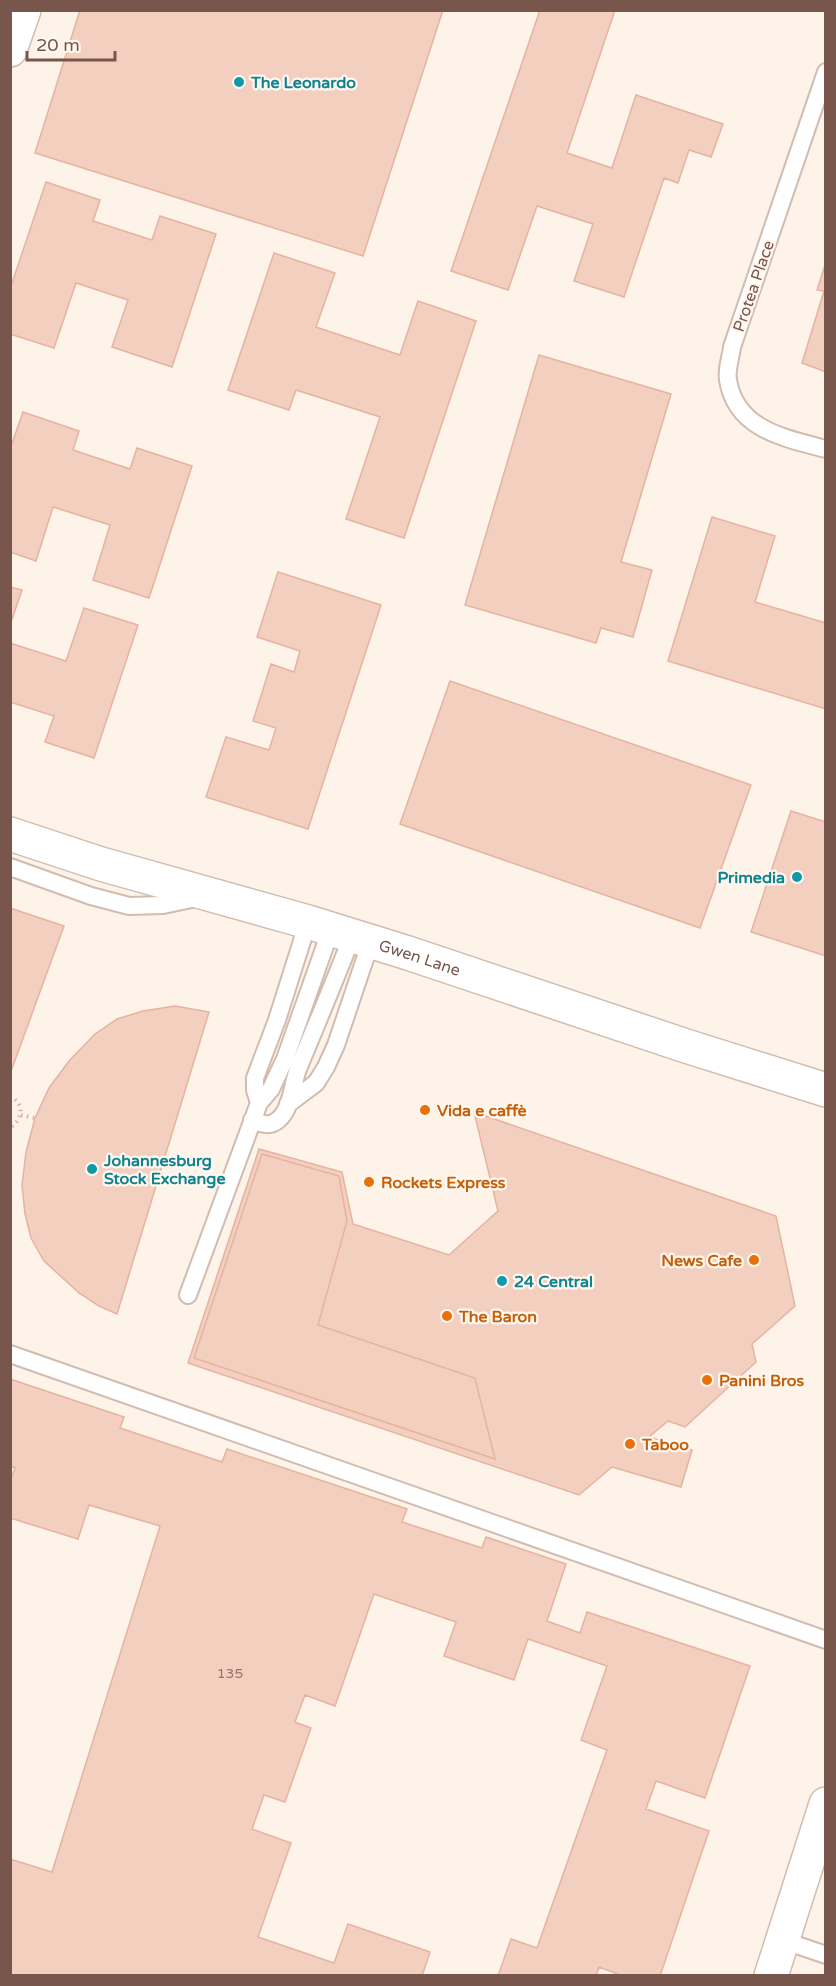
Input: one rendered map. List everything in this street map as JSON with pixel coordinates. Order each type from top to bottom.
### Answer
[{"type":"street","points":[[10,50],[24,10]]},
{"type":"street","name":"Gwen Lane","points":[[10,834],[101,864],[341,932],[687,1047],[825,1090]]},
{"type":"street","points":[[771,1976],[825,1804]]},
{"type":"lane","name":"Protea Place","points":[[825,72],[732,347],[727,378],[733,396],[745,416],[763,430],[825,449]]},
{"type":"lane","points":[[10,867],[91,896],[129,906],[163,904],[212,895]]},
{"type":"lane","points":[[259,1103],[255,1090],[255,1078],[277,1020],[341,932]]},
{"type":"lane","points":[[188,1295],[259,1103],[271,1089],[341,932]]},
{"type":"lane","points":[[252,1120],[272,1124],[280,1119],[288,1104],[341,932]]},
{"type":"lane","points":[[288,1104],[316,1083],[336,1045],[341,932]]},
{"type":"lane","points":[[10,1354],[825,1640]]},
{"type":"lane","points":[[782,1940],[825,1955]]},
{"type":"path","points":[[10,1096],[15,1098],[21,1107],[21,1115],[16,1124],[10,1128]]},
{"type":"path","points":[[21,1115],[35,1118]]},
{"type":"building","name":"The Leonardo","points":[[80,10],[443,10],[363,256],[35,153]]},
{"type":"building","points":[[540,10],[615,10],[567,153],[612,168],[636,95],[723,124],[711,157],[689,150],[678,183],[664,178],[624,297],[574,281],[593,224],[537,206],[508,290],[451,271]]},
{"type":"building","points":[[46,182],[100,200],[93,221],[152,240],[160,216],[216,234],[172,367],[112,347],[128,300],[76,283],[54,348],[10,334],[10,289]]},
{"type":"building","points":[[274,253],[335,273],[316,327],[400,355],[418,301],[476,321],[404,538],[346,519],[380,417],[296,390],[289,410],[228,390]]},
{"type":"building","points":[[826,262],[826,372],[802,363],[824,291],[817,290]]},
{"type":"building","points":[[539,355],[671,394],[621,562],[652,570],[633,637],[601,628],[596,643],[465,605]]},
{"type":"building","points":[[23,412],[79,431],[73,450],[130,469],[137,448],[192,466],[149,598],[93,580],[110,525],[53,507],[36,561],[10,552],[10,449]]},
{"type":"building","points":[[712,517],[775,536],[755,602],[826,623],[826,709],[668,661]]},
{"type":"building","points":[[278,572],[381,605],[308,829],[206,797],[226,737],[269,750],[276,728],[253,721],[271,664],[294,672],[300,651],[257,637]]},
{"type":"building","points":[[10,587],[22,590],[10,625]]},
{"type":"building","points":[[84,608],[138,625],[94,758],[45,742],[54,716],[10,702],[10,643],[66,661]]},
{"type":"building","points":[[450,681],[751,785],[700,928],[400,824]]},
{"type":"building","name":"Primedia","points":[[791,811],[826,822],[826,956],[751,932]]},
{"type":"building","points":[[10,908],[64,926],[10,1074]]},
{"type":"building","name":"Johannesburg Stock Exchange","points":[[175,1006],[209,1012],[117,1314],[79,1293],[44,1261],[31,1238],[25,1214],[22,1185],[26,1152],[35,1118],[49,1088],[69,1061],[95,1034],[117,1019],[143,1011]]},
{"type":"building","name":"24 Central","points":[[474,1112],[776,1216],[795,1306],[752,1344],[756,1362],[685,1427],[668,1421],[649,1437],[692,1450],[681,1487],[612,1467],[579,1495],[188,1363],[259,1149],[342,1172],[353,1224],[449,1255],[498,1211]]},
{"type":"building","points":[[262,1154],[339,1176],[347,1221],[318,1325],[475,1378],[495,1459],[194,1358]]},
{"type":"building","points":[[10,1379],[124,1417],[120,1428],[222,1462],[227,1449],[407,1509],[402,1522],[482,1548],[486,1537],[566,1564],[547,1621],[580,1633],[587,1612],[750,1666],[705,1798],[656,1781],[646,1809],[709,1831],[660,1976],[623,1976],[599,1967],[596,1976],[498,1976],[511,1939],[537,1948],[607,1750],[581,1740],[607,1666],[528,1639],[514,1680],[444,1656],[456,1622],[374,1594],[335,1706],[305,1695],[295,1722],[311,1728],[285,1802],[264,1795],[252,1829],[291,1843],[258,1937],[334,1963],[348,1924],[430,1952],[422,1976],[10,1976],[10,1859],[52,1872],[160,1526],[89,1505],[78,1539],[10,1518],[10,1482],[15,1468],[10,1466]]},
{"type":"place","name":"The Leonardo","points":[[239,82]]},
{"type":"place","name":"Primedia","points":[[797,877]]},
{"type":"place","name":"Vida e caffè","points":[[425,1110]]},
{"type":"place","name":"Johannesburg Stock Exchange","points":[[92,1169]]},
{"type":"place","name":"Rockets Express","points":[[369,1182]]},
{"type":"place","name":"News Cafe","points":[[754,1260]]},
{"type":"place","name":"24 Central","points":[[502,1281]]},
{"type":"place","name":"The Baron","points":[[447,1316]]},
{"type":"place","name":"Panini Bros","points":[[707,1380]]},
{"type":"place","name":"Taboo","points":[[630,1444]]}]
